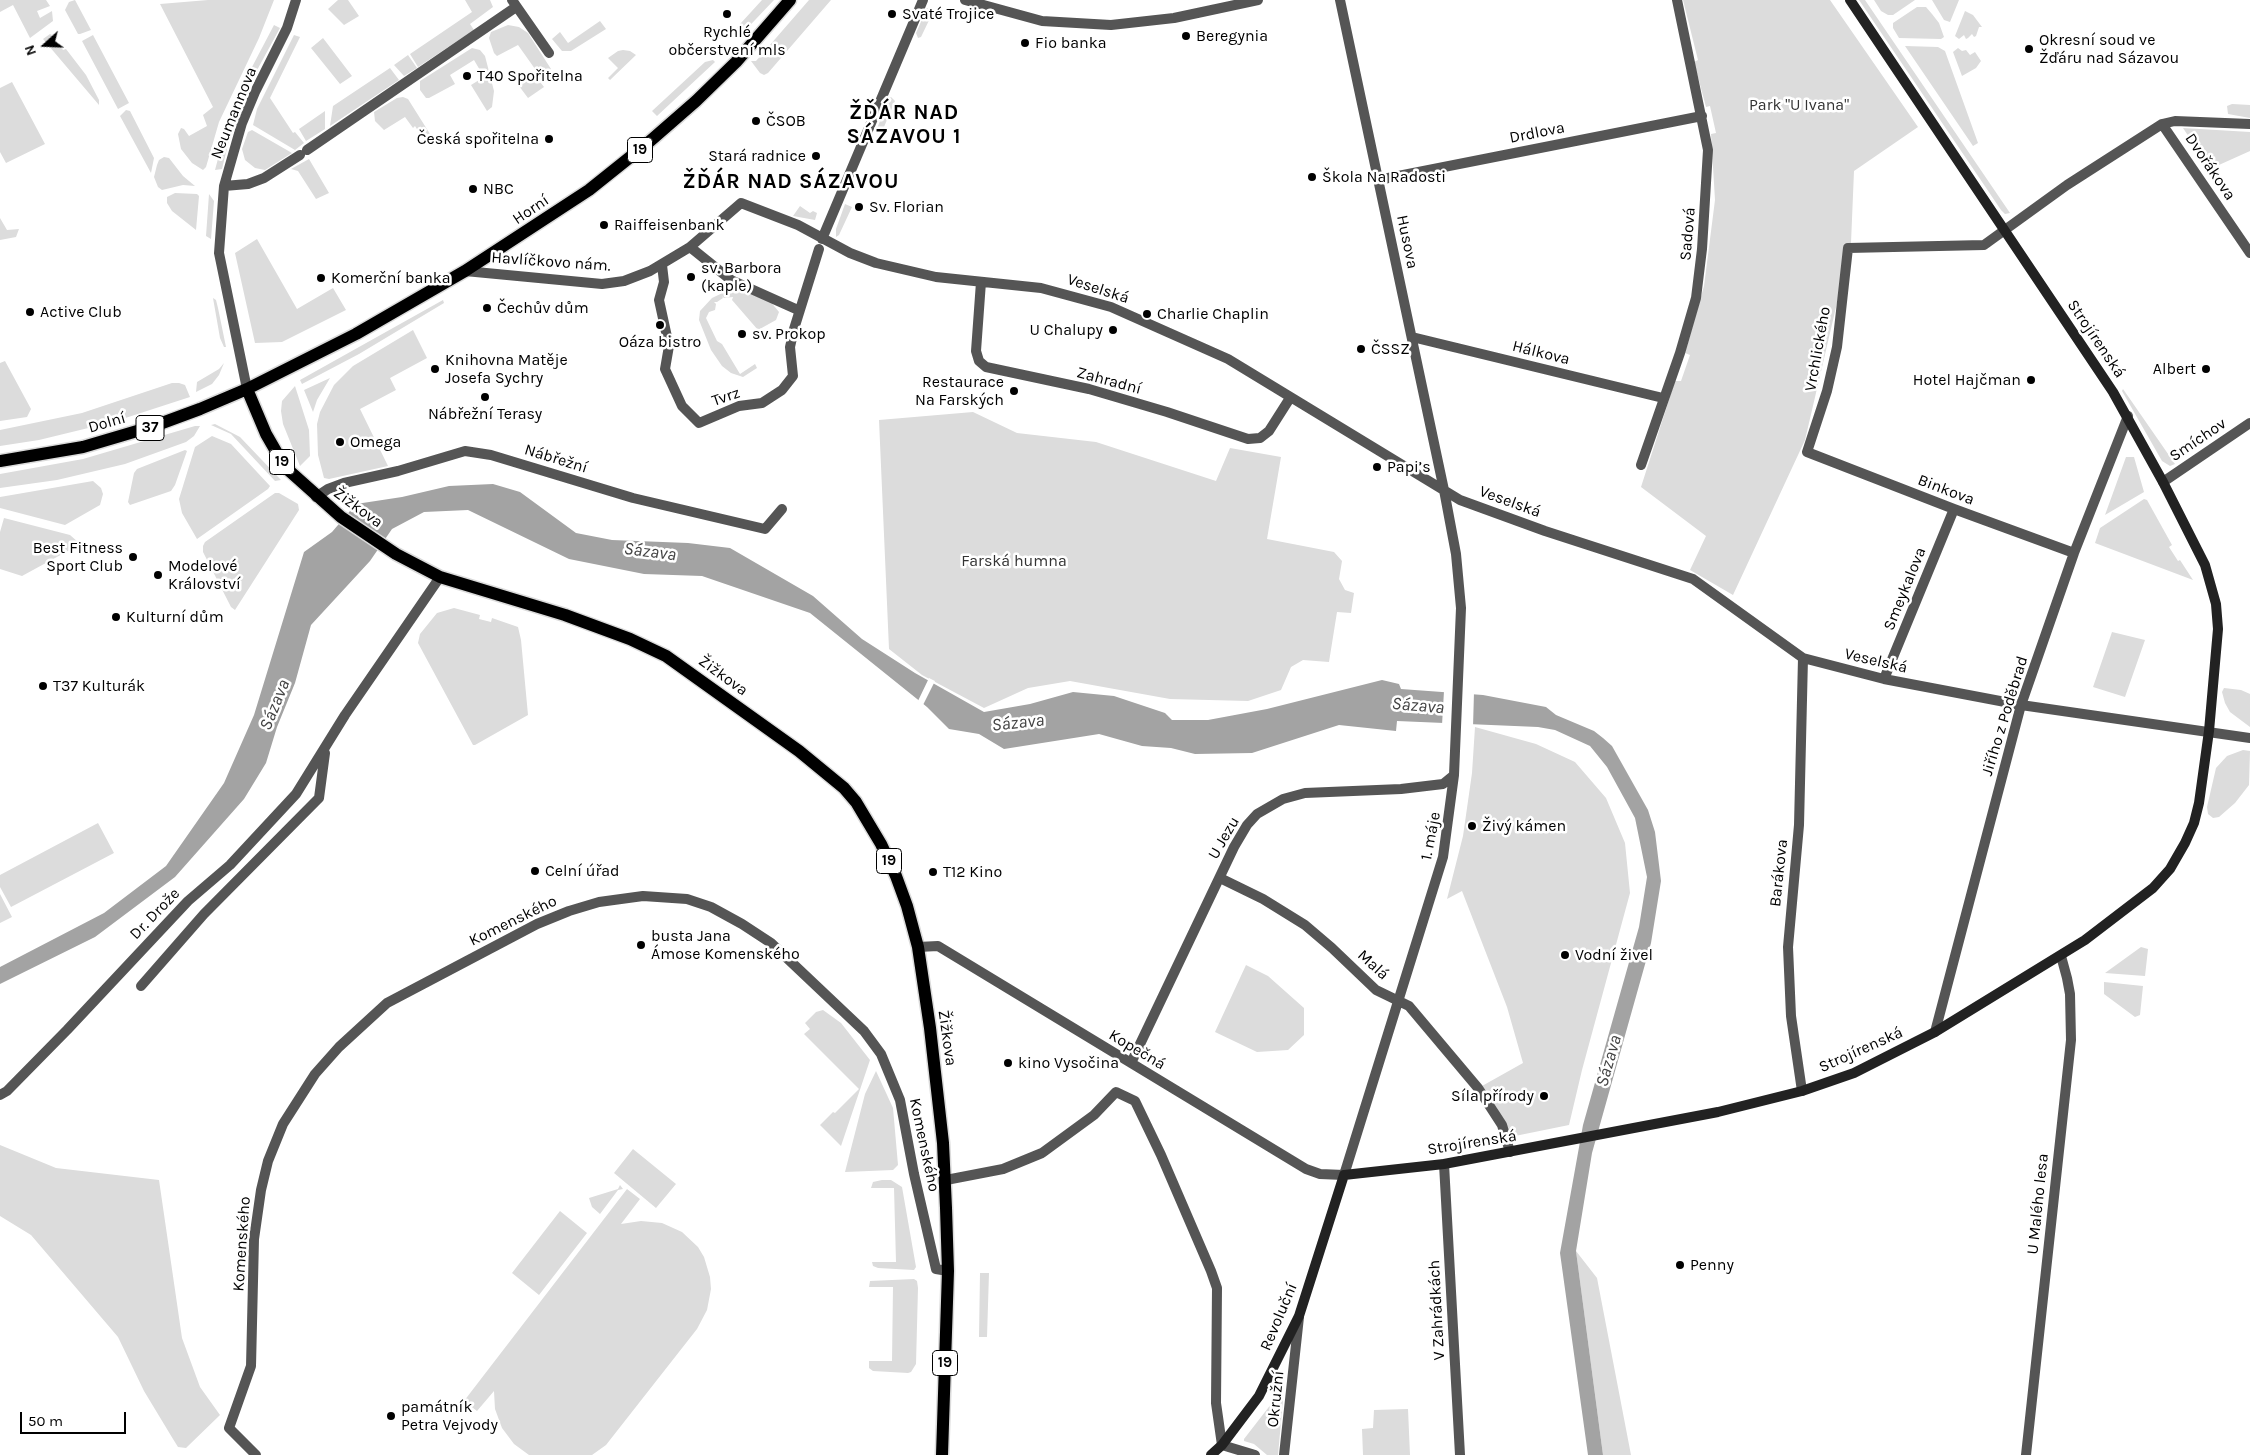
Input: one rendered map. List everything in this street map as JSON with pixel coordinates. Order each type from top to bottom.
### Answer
[{"type":"main road","name":"Horní","points":[[247,389],[356,334],[465,271],[589,190],[696,101],[736,62],[790,0]]},
{"type":"main road","name":"Dolní","points":[[0,461],[83,447],[129,434],[200,409],[247,389]]},
{"type":"main road","name":"Žižkova","points":[[247,389],[266,434],[285,467],[316,497],[341,517],[396,554],[440,577],[565,615],[630,639],[666,656],[799,751],[844,788],[867,820],[896,876],[918,947],[935,1066],[946,1180],[948,1270]]},
{"type":"main road","name":"19","points":[[942,1455],[948,1270]]},
{"type":"street","name":"Neumannova","points":[[247,389],[219,253],[224,186],[242,123],[255,92],[287,28],[296,0]]},
{"type":"street","name":"Tvrz","points":[[662,264],[664,282],[659,300],[669,346],[665,369],[682,406],[699,423],[739,406],[762,403],[782,390],[793,376],[790,347],[798,310],[821,244],[922,0]]},
{"type":"street","points":[[965,0],[1042,21],[1111,25],[1174,18],[1258,0]]},
{"type":"street","name":"Husova","points":[[1340,0],[1444,490]]},
{"type":"street","name":"Sadová","points":[[1640,465],[1696,298],[1707,182],[1708,150],[1677,0]]},
{"type":"street","name":"Strojírenská","points":[[1344,1175],[1444,1164],[1559,1144],[1718,1112],[1802,1091],[1854,1073],[1935,1032],[2060,956],[2154,888],[2177,859],[2194,823],[2209,731],[2218,630],[2216,604],[2204,566],[2128,416],[1850,0]]},
{"type":"street","points":[[224,186],[248,184],[264,178],[304,152],[514,3],[549,53]]},
{"type":"street","name":"Drdlova","points":[[1378,180],[1702,116]]},
{"type":"street","points":[[2005,230],[2067,185],[2162,124],[2175,121],[2250,124]]},
{"type":"street","name":"Dvořákova","points":[[2162,124],[2250,252]]},
{"type":"street","name":"Veselská","points":[[690,247],[741,203],[798,225],[821,244],[876,263],[936,277],[1041,288],[1111,307],[1228,359],[1460,500],[1693,579],[1803,658],[1884,680],[2021,704],[2209,731]]},
{"type":"street","name":"Vrchlického","points":[[1807,452],[1827,391],[1837,347],[1848,248],[1984,245],[2005,230]]},
{"type":"street","points":[[690,247],[732,280],[798,310]]},
{"type":"street","name":"Havlíčkovo nám.","points":[[465,271],[602,284],[624,281],[662,264],[690,247]]},
{"type":"street","name":"Zahradní","points":[[981,282],[976,351],[979,361],[986,367],[1089,390],[1167,412],[1248,439],[1260,438],[1269,431],[1290,398]]},
{"type":"street","name":"Hálkova","points":[[1412,337],[1663,398]]},
{"type":"street","name":"Jiřího z Poděbrad","points":[[1935,1032],[2021,704],[2074,553],[2128,416]]},
{"type":"street","name":"Smíchov","points":[[2163,482],[2250,423]]},
{"type":"street","name":"Nábřežní","points":[[316,497],[328,489],[344,483],[398,471],[466,451],[491,455],[633,498],[765,529],[782,509]]},
{"type":"street","name":"Binkova","points":[[1807,452],[1954,510],[2074,553]]},
{"type":"street","name":"1. máje","points":[[1344,1175],[1443,857],[1451,813],[1455,763],[1461,608],[1456,554],[1444,490]]},
{"type":"street","name":"Smeykalova","points":[[1884,680],[1954,510]]},
{"type":"street","name":"Dr. Drože","points":[[0,1095],[7,1091],[67,1030],[188,901],[230,865],[296,794],[345,715],[440,577]]},
{"type":"street","name":"Barákova","points":[[1802,1091],[1791,1016],[1788,947],[1799,825],[1803,658]]},
{"type":"street","points":[[2209,731],[2250,738]]},
{"type":"street","name":"Dr. Drože","points":[[141,986],[204,914],[319,798],[325,750]]},
{"type":"street","name":"U Jezu","points":[[1131,1063],[1246,825],[1257,814],[1283,799],[1305,793],[1401,789],[1443,784],[1454,775]]},
{"type":"street","name":"Malá","points":[[1220,878],[1264,899],[1305,925],[1376,990],[1386,997],[1408,1006],[1478,1088],[1502,1125],[1510,1152]]},
{"type":"street","name":"Komenského","points":[[256,1455],[229,1428],[251,1366],[254,1240],[261,1190],[268,1161],[282,1124],[315,1074],[386,1003],[537,924],[569,911],[599,902],[643,896],[687,899],[711,907],[771,943],[864,1030],[881,1054],[900,1100],[914,1174],[936,1269],[948,1270]]},
{"type":"street","name":"Kopečná","points":[[918,947],[938,946],[1306,1169],[1320,1174],[1344,1175]]},
{"type":"street","name":"U Malého lesa","points":[[2026,1455],[2071,1040],[2068,978],[2060,956]]},
{"type":"street","points":[[946,1180],[1003,1169],[1042,1153],[1094,1115],[1116,1092],[1135,1101],[1161,1155],[1217,1288],[1216,1403],[1222,1445],[1255,1455]]},
{"type":"street","name":"V Zahrádkách","points":[[1444,1164],[1460,1455]]},
{"type":"street","name":"Revoluční","points":[[1211,1455],[1222,1445],[1259,1396],[1299,1316],[1344,1175]]},
{"type":"street","name":"Okružní","points":[[1284,1455],[1299,1316]]},
{"type":"green space","points":[[0,0],[46,0],[50,6],[37,11],[40,18],[52,11],[53,21],[30,38],[13,5],[0,12]]},
{"type":"green space","points":[[75,0],[91,30],[80,34],[78,34],[65,10],[69,2]]},
{"type":"green space","points":[[208,0],[274,0],[259,38],[219,122],[206,167],[203,170],[192,163],[181,149],[178,134],[181,128],[189,136],[207,126],[203,115],[213,107],[160,4]]},
{"type":"green space","points":[[338,0],[348,0],[359,16],[344,25],[328,9]]},
{"type":"green space","points":[[465,0],[490,0],[493,7],[470,24],[474,30],[418,67],[410,54],[472,12]]},
{"type":"green space","points":[[762,0],[774,0],[737,39],[730,35]]},
{"type":"green space","points":[[809,0],[831,0],[768,73],[764,75],[760,73],[751,61],[756,61]]},
{"type":"green space","name":"Park \"U Ivana\"","points":[[1683,0],[1830,0],[1918,127],[1854,171],[1851,243],[1805,440],[1733,595],[1690,570],[1706,536],[1641,487],[1675,381],[1681,381],[1690,355],[1685,353],[1704,286],[1715,200],[1711,134],[1716,133],[1710,106],[1706,107],[1694,62],[1698,60]]},
{"type":"green space","points":[[1859,0],[1865,0],[2010,213],[2005,214],[2001,210]]},
{"type":"green space","points":[[1874,0],[1915,0],[1893,15],[1888,15],[1881,11]]},
{"type":"green space","points":[[1932,0],[1959,0],[1950,22],[1944,20]]},
{"type":"green space","points":[[1917,7],[1926,7],[1939,23],[1944,37],[1941,39],[1899,38],[1893,28],[1893,23]]},
{"type":"green space","points":[[927,8],[933,12],[921,37],[918,38],[916,33]]},
{"type":"green space","points":[[1965,11],[1973,15],[1982,27],[1979,27],[1976,36],[1974,37],[1972,34],[1966,39],[1964,35],[1959,39],[1955,36]]},
{"type":"green space","points":[[600,21],[606,29],[571,51],[562,51],[552,39],[560,32],[568,43]]},
{"type":"green space","points":[[274,25],[280,28],[244,94],[235,118],[230,117],[252,67]]},
{"type":"green space","points":[[508,25],[519,27],[528,33],[551,69],[540,76],[518,45],[497,56],[494,53],[489,38],[491,32]]},
{"type":"green space","points":[[50,34],[54,36],[63,50],[66,49],[86,75],[99,100],[99,105],[43,39]]},
{"type":"green space","points":[[93,35],[129,103],[118,109],[82,41]]},
{"type":"green space","points":[[294,35],[300,37],[270,98],[293,133],[295,132],[304,143],[295,150],[253,125],[257,109]]},
{"type":"green space","points":[[323,38],[352,76],[340,84],[311,48]]},
{"type":"green space","points":[[1905,46],[1938,47],[1945,51],[1978,143],[1973,146]]},
{"type":"green space","points":[[472,48],[480,50],[485,56],[494,91],[492,107],[487,111],[471,85],[484,77],[474,60],[450,75],[455,84],[426,98],[420,90],[420,81]]},
{"type":"green space","points":[[1958,48],[1962,51],[1966,50],[1970,55],[1975,52],[1981,61],[1976,68],[1962,76],[1953,52]]},
{"type":"green space","points":[[623,50],[630,51],[636,55],[610,80],[608,78],[618,68],[608,58]]},
{"type":"green space","points":[[408,55],[417,68],[404,76],[394,65]]},
{"type":"green space","points":[[713,60],[715,62],[657,116],[652,111],[705,62]]},
{"type":"green space","points":[[390,68],[399,80],[330,126],[333,106]]},
{"type":"green space","points":[[535,75],[544,87],[528,98],[519,86]]},
{"type":"green space","points":[[12,82],[45,144],[6,163],[0,152],[0,88]]},
{"type":"green space","points":[[403,97],[408,99],[430,134],[422,137],[415,126],[413,128],[405,117],[384,130],[375,121],[374,112],[397,98]]},
{"type":"green space","points":[[891,97],[895,101],[881,134],[879,134],[876,131]]},
{"type":"green space","points":[[2232,104],[2250,105],[2250,118],[2228,114],[2227,106]]},
{"type":"green space","points":[[126,110],[130,111],[154,158],[151,173],[120,116]]},
{"type":"green space","points":[[325,111],[325,129],[306,141],[299,129]]},
{"type":"green space","points":[[228,121],[233,124],[222,169],[215,170]]},
{"type":"green space","points":[[2183,128],[2250,132],[2250,151],[2210,169]]},
{"type":"green space","points":[[252,130],[292,153],[265,170],[255,168],[245,160],[242,149],[248,132]]},
{"type":"green space","points":[[164,157],[169,158],[183,176],[195,186],[183,185],[162,190],[158,187],[154,177],[159,160]]},
{"type":"green space","points":[[309,159],[329,193],[316,199],[298,171],[291,169]]},
{"type":"green space","points":[[175,193],[197,194],[199,196],[196,230],[172,211],[167,203],[167,197]]},
{"type":"green space","points":[[209,194],[214,201],[211,239],[206,236]]},
{"type":"green space","points":[[845,204],[852,207],[839,235],[836,237],[836,229]]},
{"type":"green space","points":[[800,206],[810,213],[813,211],[817,213],[815,220],[793,216]]},
{"type":"green space","points":[[0,218],[7,230],[19,229],[16,237],[0,240]]},
{"type":"green space","points":[[257,239],[297,309],[333,288],[346,310],[282,342],[255,343],[235,253]]},
{"type":"green space","points":[[733,288],[755,293],[770,301],[779,312],[776,320],[758,330],[732,300],[733,297],[724,298],[722,296],[723,298],[714,302],[716,304],[715,310],[709,312],[706,318],[717,341],[722,344],[740,374],[755,364],[757,368],[743,377],[731,373],[722,366],[711,350],[699,320],[700,311],[712,298]]},
{"type":"green space","points":[[213,298],[216,300],[226,347],[224,347],[220,338]]},
{"type":"green space","points":[[443,300],[444,303],[359,354],[302,384],[300,380]]},
{"type":"green space","points":[[413,330],[427,358],[390,378],[396,390],[360,409],[388,466],[329,479],[324,478],[318,455],[317,424],[320,412],[334,385],[353,366]]},
{"type":"green space","points":[[5,361],[31,409],[27,417],[0,421],[0,363]]},
{"type":"green space","points":[[224,363],[219,375],[212,384],[196,392],[197,382],[219,369]]},
{"type":"green space","points":[[330,378],[317,400],[313,412],[304,390]]},
{"type":"green space","points":[[172,383],[185,385],[190,397],[113,422],[39,440],[0,446],[0,430],[82,413]]},
{"type":"green space","points":[[295,386],[309,430],[310,456],[300,466],[283,424],[281,411],[282,401]]},
{"type":"green space","points":[[2123,389],[2175,464],[2170,466],[2162,461],[2122,391]]},
{"type":"green space","name":"Farská humna","points":[[973,412],[1017,433],[1096,442],[1216,481],[1230,448],[1281,457],[1267,539],[1334,552],[1342,561],[1339,579],[1345,590],[1354,593],[1351,613],[1337,612],[1329,662],[1303,660],[1291,667],[1281,690],[1248,701],[1170,699],[1070,681],[1028,688],[984,708],[922,675],[889,649],[879,420]]},
{"type":"green space","points":[[215,424],[240,437],[281,480],[275,481],[231,434],[211,425]]},
{"type":"green space","points":[[200,426],[194,436],[186,442],[125,464],[57,480],[0,488],[0,474],[83,459]]},
{"type":"green space","points":[[212,436],[231,444],[270,486],[197,539],[182,513],[179,499],[195,447]]},
{"type":"green space","points":[[185,450],[187,451],[171,491],[130,505],[128,502],[134,473],[137,469]]},
{"type":"green space","points":[[2126,457],[2134,457],[2144,492],[2105,515]]},
{"type":"green space","points":[[93,481],[101,488],[103,494],[100,505],[65,525],[0,508],[0,497]]},
{"type":"green space","points":[[275,493],[279,493],[298,504],[299,510],[235,610],[231,607],[203,552],[203,546],[205,542]]},
{"type":"green space","points":[[2144,499],[2147,500],[2172,545],[2169,547],[2193,580],[2095,543],[2100,528]]},
{"type":"green space","points":[[4,518],[70,535],[78,542],[77,546],[22,576],[0,569],[0,532]]},
{"type":"green space","points":[[454,608],[480,615],[479,619],[491,622],[492,618],[518,627],[521,640],[528,715],[475,745],[473,745],[418,643],[420,634],[437,613]]},
{"type":"green space","points":[[2112,632],[2145,640],[2125,697],[2093,687]]},
{"type":"green space","points":[[2224,688],[2241,690],[2250,694],[2250,727],[2230,712],[2222,692]]},
{"type":"green space","points":[[1475,727],[1536,744],[1575,762],[1606,798],[1625,843],[1630,893],[1569,1125],[1510,1137],[1497,1108],[1482,1086],[1523,1063],[1507,1007],[1462,891],[1447,899],[1463,836],[1472,773]]},
{"type":"green space","points":[[2243,750],[2250,751],[2249,785],[2235,803],[2219,817],[2213,818],[2208,814],[2207,807],[2216,768],[2227,756]]},
{"type":"green space","points":[[98,823],[114,853],[11,907],[0,887],[0,875]]},
{"type":"green space","points":[[0,894],[12,917],[0,923]]},
{"type":"green space","points":[[2141,947],[2148,949],[2145,976],[2105,973]]},
{"type":"green space","points":[[1246,965],[1268,976],[1304,1008],[1304,1035],[1288,1050],[1257,1052],[1215,1032]]},
{"type":"green space","points":[[2104,982],[2143,986],[2140,1015],[2135,1017],[2104,994]]},
{"type":"green space","points":[[823,1010],[841,1023],[870,1060],[841,1146],[820,1125],[859,1089],[804,1034],[810,1029],[805,1023],[816,1012]]},
{"type":"green space","points":[[876,1071],[893,1108],[898,1165],[893,1170],[845,1172],[865,1094]]},
{"type":"green space","points":[[0,1145],[56,1168],[159,1180],[182,1338],[200,1387],[220,1415],[186,1448],[178,1447],[173,1439],[144,1391],[118,1337],[31,1235],[0,1216]]},
{"type":"green space","points":[[633,1149],[676,1184],[656,1208],[614,1173]]},
{"type":"green space","points":[[891,1180],[902,1187],[916,1267],[914,1270],[878,1268],[873,1266],[872,1262],[896,1262],[894,1188],[871,1188],[873,1182]]},
{"type":"green space","points":[[620,1185],[623,1189],[618,1190],[600,1214],[592,1207],[589,1198],[618,1189]]},
{"type":"green space","points":[[627,1189],[640,1199],[621,1224],[641,1221],[662,1223],[682,1232],[698,1247],[704,1257],[710,1277],[711,1289],[707,1310],[697,1329],[606,1445],[592,1455],[529,1455],[514,1444],[502,1428],[495,1409],[494,1391],[477,1411],[464,1401]]},
{"type":"green space","points":[[560,1211],[587,1233],[539,1295],[512,1273]]},
{"type":"green space","points":[[1576,1251],[1597,1278],[1631,1455],[1603,1455]]},
{"type":"green space","points":[[980,1273],[989,1273],[987,1337],[979,1337]]},
{"type":"green space","points":[[914,1279],[917,1281],[918,1288],[916,1364],[911,1372],[908,1373],[873,1371],[869,1368],[869,1361],[892,1361],[893,1287],[869,1287],[870,1281]]},
{"type":"green space","points":[[1280,1398],[1283,1400],[1278,1455],[1267,1455],[1254,1444],[1244,1441],[1244,1439],[1275,1399]]},
{"type":"green space","points":[[1408,1409],[1410,1455],[1363,1455],[1362,1429],[1373,1428],[1374,1410]]},
{"type":"water","name":"Sázava","points":[[493,484],[520,492],[576,533],[612,540],[688,543],[730,548],[813,596],[862,639],[915,673],[984,712],[1030,704],[1073,692],[1114,696],[1165,713],[1172,720],[1208,720],[1267,709],[1382,680],[1399,684],[1401,689],[1483,695],[1546,707],[1556,715],[1594,731],[1603,738],[1612,746],[1648,810],[1655,832],[1661,881],[1651,943],[1592,1153],[1576,1251],[1603,1455],[1588,1455],[1560,1253],[1583,1125],[1639,927],[1647,877],[1635,818],[1607,767],[1590,746],[1555,730],[1538,727],[1397,721],[1396,731],[1339,725],[1252,753],[1195,754],[1171,748],[1142,746],[1099,734],[1004,749],[979,734],[949,729],[927,707],[810,613],[702,576],[644,574],[569,559],[468,510],[424,512],[392,529],[370,561],[311,625],[295,683],[277,727],[266,763],[244,799],[175,877],[95,937],[0,984],[0,967],[104,913],[166,866],[224,783],[254,715],[304,552],[332,532],[356,504],[402,497],[449,486]]},
{"type":"pier","points":[[929,678],[935,681],[922,707],[917,703]]},
{"type":"pier","points":[[1444,691],[1474,692],[1473,727],[1442,725]]},
{"type":"place","name":"Rychlé občerstvení mls","points":[[727,14]]},
{"type":"place","name":"Svaté Trojice","points":[[892,14]]},
{"type":"place","name":"Beregynia","points":[[1186,36]]},
{"type":"place","name":"Fio banka","points":[[1025,43]]},
{"type":"place","name":"Okresní soud ve Žďáru nad Sázavou","points":[[2029,49]]},
{"type":"place","name":"T40 Spořitelna","points":[[467,76]]},
{"type":"place","name":"ČSOB","points":[[756,121]]},
{"type":"place","name":"Česká spořitelna","points":[[549,139]]},
{"type":"place","name":"Stará radnice","points":[[816,156]]},
{"type":"place","name":"Škola Na Radosti","points":[[1312,177]]},
{"type":"place","name":"NBC","points":[[473,189]]},
{"type":"place","name":"Sv. Florian","points":[[859,207]]},
{"type":"place","name":"Raiffeisenbank","points":[[604,225]]},
{"type":"place","name":"sv. Barbora (kaple)","points":[[691,277]]},
{"type":"place","name":"Komerční banka","points":[[321,278]]},
{"type":"place","name":"Čechův dům","points":[[487,308]]},
{"type":"place","name":"Active Club","points":[[30,312]]},
{"type":"place","name":"Charlie Chaplin","points":[[1147,314]]},
{"type":"place","name":"Oáza bistro","points":[[660,325]]},
{"type":"place","name":"U Chalupy","points":[[1113,330]]},
{"type":"place","name":"sv. Prokop","points":[[742,334]]},
{"type":"place","name":"ČSSZ","points":[[1361,349]]},
{"type":"place","name":"Knihovna Matěje Josefa Sychry","points":[[435,369]]},
{"type":"place","name":"Albert","points":[[2206,369]]},
{"type":"place","name":"Hotel Hajčman","points":[[2031,380]]},
{"type":"place","name":"Restaurace Na Farských","points":[[1014,391]]},
{"type":"place","name":"Nábřežní Terasy","points":[[485,397]]},
{"type":"place","name":"Omega","points":[[340,442]]},
{"type":"place","name":"Papi’s","points":[[1377,467]]},
{"type":"place","name":"Best Fitness Sport Club","points":[[133,557]]},
{"type":"place","name":"Modelové Království","points":[[158,575]]},
{"type":"place","name":"Kulturní dům","points":[[116,617]]},
{"type":"place","name":"T37 Kulturák","points":[[43,686]]},
{"type":"place","name":"Živý kámen","points":[[1472,826]]},
{"type":"place","name":"Celní úřad","points":[[535,871]]},
{"type":"place","name":"T12 Kino","points":[[933,872]]},
{"type":"place","name":"busta Jana Ámose Komenského","points":[[641,945]]},
{"type":"place","name":"Vodní živel","points":[[1565,955]]},
{"type":"place","name":"kino Vysočina","points":[[1008,1063]]},
{"type":"place","name":"Síla přírody","points":[[1544,1096]]},
{"type":"place","name":"Penny","points":[[1680,1265]]},
{"type":"place","name":"památník Petra Vejvody","points":[[391,1416]]},
{"type":"district","name":"ŽĎÁR NAD SÁZAVOU 1","points":[[904,125]]},
{"type":"district","name":"ŽĎÁR NAD SÁZAVOU","points":[[791,182]]}]
